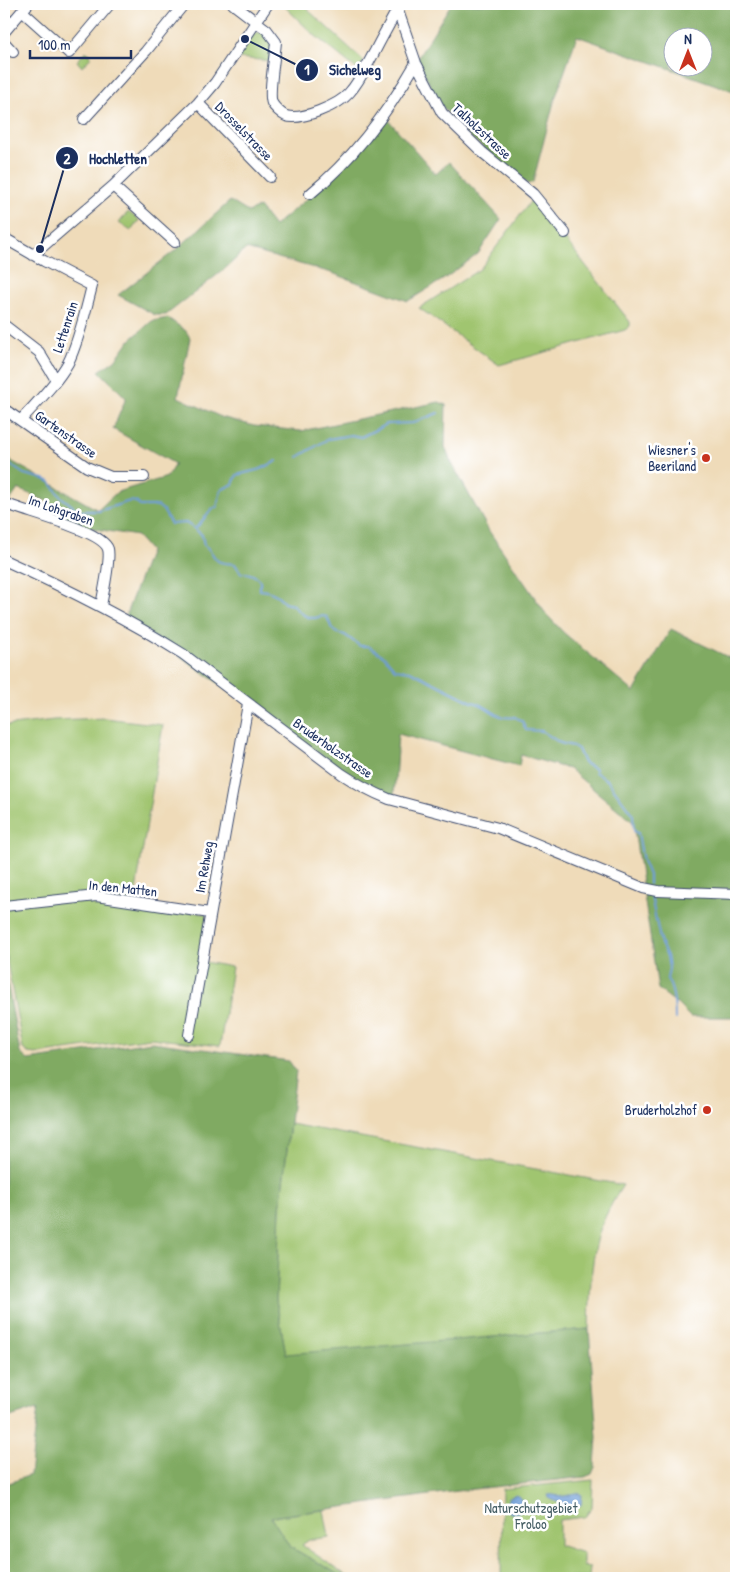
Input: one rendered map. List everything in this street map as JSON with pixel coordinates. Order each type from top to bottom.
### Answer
[{"type":"street","points":[[13,52],[4,37],[25,7],[69,53],[110,4]]},
{"type":"street","points":[[84,119],[146,51],[184,4]]},
{"type":"street","points":[[233,4],[268,30],[276,42],[270,93],[276,108],[286,116],[312,113],[336,104],[348,95],[361,77],[398,5]]},
{"type":"street","name":"Drosselstrasse","points":[[33,256],[113,186],[198,103],[214,83],[268,4]]},
{"type":"street","name":"Talholzstrasse","points":[[398,5],[416,62],[442,113],[482,152],[533,194],[565,233]]},
{"type":"street","points":[[310,194],[348,160],[380,119],[416,62]]},
{"type":"street","name":"Drosselstrasse","points":[[198,103],[270,178]]},
{"type":"street","points":[[113,186],[175,242]]},
{"type":"street","points":[[4,238],[33,256]]},
{"type":"street","name":"Lettenrain","points":[[21,420],[56,380],[68,362],[81,328],[92,286],[33,256]]},
{"type":"street","points":[[4,325],[38,352],[56,380]]},
{"type":"street","name":"Gartenstrasse","points":[[4,409],[87,468],[111,477],[144,476]]},
{"type":"street","name":"Im Lohgraben","points":[[4,503],[18,510],[57,521],[101,540],[108,548],[101,606]]},
{"type":"street","name":"Bruderholzstrasse","points":[[4,560],[101,606],[183,654],[342,774],[365,788],[389,799],[498,828],[643,888],[658,891],[736,894]]},
{"type":"street","name":"Im Rehweg","points":[[189,1036],[248,704]]},
{"type":"street","name":"In den Matten","points":[[4,906],[96,896],[210,913]]},
{"type":"green space","points":[[282,4],[306,4],[312,6],[308,10],[364,61],[359,71],[313,34]]},
{"type":"green space","points":[[451,4],[736,4],[736,92],[696,78],[712,78],[712,28],[662,28],[662,66],[577,36],[554,102],[533,182],[528,184],[470,137],[439,103],[417,59]]},
{"type":"green space","points":[[263,31],[271,44],[271,61],[238,58],[253,34]]},
{"type":"green space","points":[[86,51],[91,57],[82,67],[77,61]]},
{"type":"green space","points":[[385,116],[436,174],[449,162],[501,219],[478,254],[444,279],[408,301],[332,273],[246,249],[226,268],[166,315],[155,315],[118,295],[177,249],[230,201],[248,212],[259,207],[274,226],[339,172]]},
{"type":"green space","points":[[533,198],[630,322],[630,326],[625,330],[499,365],[419,308],[480,269]]},
{"type":"green space","points":[[128,212],[139,220],[131,231],[119,223]]},
{"type":"green space","points":[[168,318],[186,331],[190,338],[178,397],[221,417],[254,426],[301,431],[439,402],[446,405],[445,447],[450,460],[489,531],[546,614],[564,633],[634,692],[671,629],[736,661],[736,1017],[690,1017],[658,989],[633,822],[569,769],[521,755],[519,766],[398,734],[394,797],[354,779],[125,617],[150,551],[137,536],[96,529],[51,515],[51,503],[18,489],[7,505],[4,503],[4,457],[98,510],[117,492],[167,477],[175,464],[113,429],[126,398],[99,371],[115,360],[129,341],[152,321]]},
{"type":"green space","points":[[105,718],[163,725],[134,903],[207,914],[199,961],[232,967],[220,1046],[150,1038],[36,1054],[28,1053],[23,1049],[4,946],[4,726],[54,720]]},
{"type":"green space","points":[[4,964],[20,1053],[28,1060],[152,1042],[289,1061],[296,1071],[280,1209],[276,1300],[286,1354],[589,1329],[597,1437],[595,1467],[592,1474],[585,1477],[465,1490],[271,1517],[290,1547],[345,1578],[4,1578],[4,1485],[30,1475],[38,1408],[4,1419]]},
{"type":"green space","points":[[290,1124],[623,1185],[605,1216],[595,1248],[589,1329],[286,1355],[276,1300],[280,1209]]},
{"type":"green space","name":"Naturschutzgebiet Froloo","points":[[593,1480],[592,1507],[585,1517],[559,1520],[559,1545],[583,1553],[583,1566],[590,1567],[589,1578],[501,1578],[502,1489]]},
{"type":"green space","points":[[324,1510],[329,1537],[309,1540],[302,1545],[350,1578],[345,1578],[290,1547],[271,1517]]},
{"type":"water","points":[[577,1493],[582,1495],[581,1505],[577,1506],[561,1503],[549,1498],[548,1495],[566,1496]]},
{"type":"water","points":[[514,1495],[519,1496],[525,1503],[522,1511],[510,1513],[506,1507],[508,1499]]},
{"type":"waterway","points":[[298,457],[328,439],[351,435],[361,437],[387,424],[413,423],[438,413]]},
{"type":"waterway","points":[[4,461],[24,474],[50,482],[60,496],[79,511],[99,511],[130,501],[136,502],[140,506],[158,506],[163,510],[171,524],[186,523],[202,535],[204,545],[218,561],[235,564],[241,573],[254,575],[260,581],[260,590],[268,591],[280,597],[284,603],[293,605],[305,616],[314,618],[327,617],[332,629],[337,633],[345,635],[360,646],[368,646],[384,656],[395,669],[410,671],[472,702],[478,703],[497,715],[508,718],[515,717],[522,721],[526,730],[542,731],[560,743],[578,749],[584,763],[595,769],[595,772],[608,781],[633,815],[634,831],[638,833],[643,861],[649,875],[649,884]]},
{"type":"waterway","points":[[196,528],[212,509],[217,507],[221,490],[233,484],[237,475],[261,469],[277,461]]},
{"type":"waterway","points":[[651,896],[661,944],[667,956],[669,968],[667,979],[673,993],[675,1019]]},
{"type":"place","name":"Sichelweg","points":[[245,39]]},
{"type":"place","name":"Hochletten","points":[[40,249]]},
{"type":"place","name":"Wiesner's Beeriland","points":[[706,458]]},
{"type":"place","name":"Bruderholzhof","points":[[707,1110]]}]
